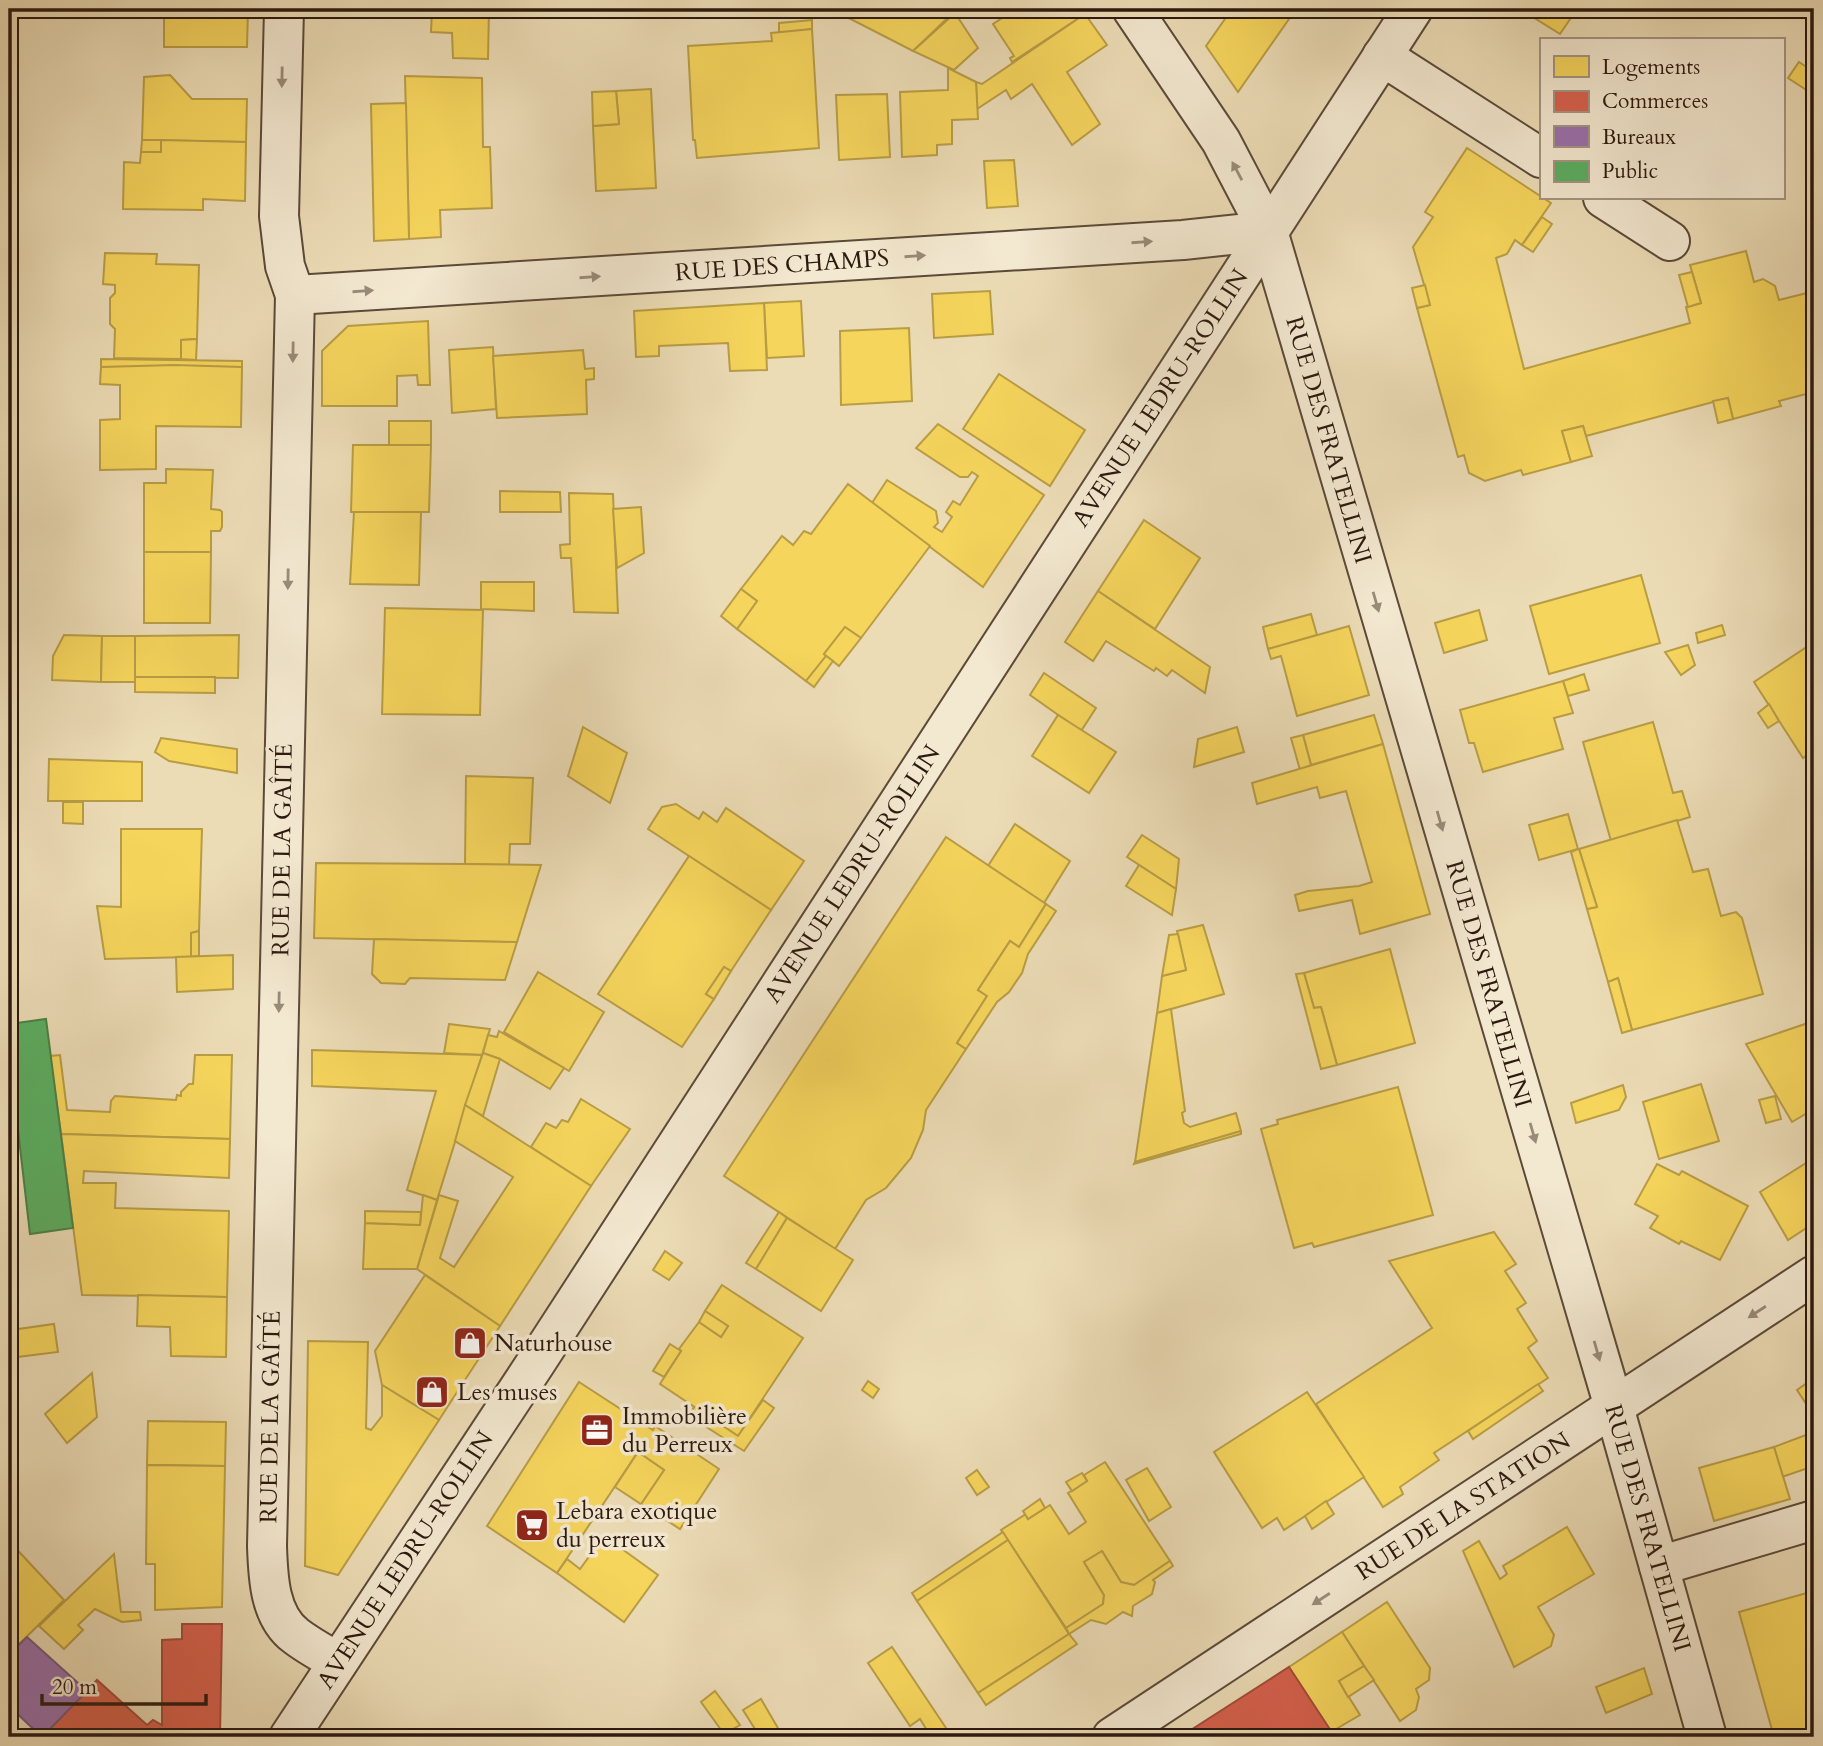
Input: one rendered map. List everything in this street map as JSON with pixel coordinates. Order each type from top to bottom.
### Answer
[{"type":"street","name":"RUE DE LA GAÎTÉ","points":[[284,9],[279,216],[285,266],[295,295],[267,1546],[273,1601],[282,1622],[294,1635],[338,1662]]},
{"type":"street","name":"RUE DES FRATELLINI","points":[[1132,9],[1221,141],[1268,231],[1614,1407],[1707,1737]]},
{"type":"street","name":"AVENUE LEDRU-ROLLIN","points":[[289,1737],[535,1364],[1413,9]]},
{"type":"street","points":[[1382,56],[1540,157]]},
{"type":"street","points":[[1606,200],[1670,241]]},
{"type":"street","name":"RUE DES CHAMPS","points":[[295,295],[1183,240],[1268,231]]},
{"type":"street","name":"RUE DE LA STATION","points":[[1112,1737],[1814,1275]]},
{"type":"street","points":[[1659,1566],[1814,1520]]},
{"type":"building: Logements","points":[[164,9],[248,9],[247,47],[164,47]]},
{"type":"building: Logements","points":[[432,9],[489,9],[488,59],[453,58],[452,33],[431,32]]},
{"type":"building: Logements","points":[[834,9],[957,9],[913,51],[833,10]]},
{"type":"building: Logements","points":[[1016,9],[1081,9],[1085,14],[1012,62],[1010,58],[1014,56],[993,24]]},
{"type":"building: Logements","points":[[1232,9],[1296,9],[1238,92],[1206,46]]},
{"type":"building: Logements","points":[[1520,9],[1577,9],[1560,34]]},
{"type":"building: Logements","points":[[955,13],[978,48],[954,70],[913,51]]},
{"type":"building: Logements","points":[[1085,14],[1107,45],[1067,72],[1100,124],[1072,145],[1032,84],[1011,99],[1006,90],[977,109],[976,82],[982,84]]},
{"type":"building: Logements","points":[[812,20],[812,29],[779,33],[779,23]]},
{"type":"building: Logements","points":[[812,29],[819,148],[697,158],[693,140],[688,46],[772,41],[771,33]]},
{"type":"building: Logements","points":[[1799,62],[1814,72],[1814,95],[1788,78]]},
{"type":"building: Logements","points":[[948,68],[976,82],[978,119],[952,120],[952,144],[937,145],[937,155],[902,157],[900,92],[948,90]]},
{"type":"building: Logements","points":[[170,75],[192,99],[247,99],[246,142],[142,140],[144,77]]},
{"type":"building: Logements","points":[[405,76],[482,78],[483,147],[490,147],[492,208],[440,210],[441,237],[409,239]]},
{"type":"building: Logements","points":[[651,89],[656,188],[596,191],[593,126],[619,124],[616,91]]},
{"type":"building: Logements","points":[[616,91],[619,124],[593,126],[592,92]]},
{"type":"building: Logements","points":[[887,94],[890,157],[839,160],[836,95]]},
{"type":"building: Logements","points":[[406,103],[409,239],[374,241],[371,104]]},
{"type":"building: Logements","points":[[142,140],[161,140],[161,152],[141,152]]},
{"type":"building: Logements","points":[[161,140],[246,142],[245,201],[203,199],[203,210],[123,209],[124,162],[140,163],[141,152],[161,152]]},
{"type":"building: Logements","points":[[1467,148],[1540,196],[1540,200],[1551,203],[1522,245],[1515,240],[1507,254],[1496,258],[1524,369],[1690,323],[1686,307],[1701,303],[1690,265],[1746,251],[1754,282],[1763,279],[1775,286],[1779,300],[1807,293],[1814,320],[1814,392],[1779,401],[1781,406],[1733,419],[1728,398],[1586,436],[1583,426],[1562,431],[1571,462],[1523,475],[1521,470],[1485,481],[1469,473],[1464,455],[1458,457],[1417,308],[1430,305],[1413,247],[1433,217],[1425,212]]},
{"type":"building: Logements","points":[[1014,160],[1018,206],[987,208],[984,161]]},
{"type":"building: Logements","points":[[9,201],[16,201],[14,240],[9,240]]},
{"type":"building: Logements","points":[[1542,217],[1552,224],[1533,252],[1522,245]]},
{"type":"building: Logements","points":[[105,253],[157,254],[156,264],[199,265],[197,339],[181,340],[181,359],[114,358],[115,329],[110,324],[110,298],[115,293],[115,285],[103,284]]},
{"type":"building: Logements","points":[[1692,272],[1701,303],[1688,307],[1679,275]]},
{"type":"building: Logements","points":[[1425,285],[1430,305],[1417,308],[1412,288]]},
{"type":"building: Logements","points":[[990,291],[993,334],[934,338],[932,294]]},
{"type":"building: Logements","points":[[801,301],[804,356],[767,358],[764,303]]},
{"type":"building: Logements","points":[[764,303],[767,370],[730,371],[728,343],[659,346],[659,356],[636,357],[634,311]]},
{"type":"building: Logements","points":[[428,321],[430,385],[418,385],[417,375],[397,376],[397,406],[322,406],[322,351],[348,326]]},
{"type":"building: Logements","points":[[909,328],[912,401],[841,405],[840,331]]},
{"type":"building: Logements","points":[[197,339],[196,360],[181,359],[181,340]]},
{"type":"building: Logements","points":[[493,347],[496,409],[452,413],[449,350]]},
{"type":"building: Logements","points":[[583,350],[585,369],[594,368],[594,379],[586,380],[587,414],[497,418],[493,356]]},
{"type":"building: Logements","points":[[101,359],[242,361],[242,367],[101,367]]},
{"type":"building: Logements","points":[[101,367],[242,367],[241,427],[156,426],[156,469],[100,470],[100,420],[120,419],[120,385],[100,384]]},
{"type":"building: Logements","points":[[999,374],[1085,430],[1050,486],[963,429]]},
{"type":"building: Logements","points":[[1728,398],[1733,419],[1718,423],[1713,401]]},
{"type":"building: Logements","points":[[389,421],[431,421],[431,445],[389,445]]},
{"type":"building: Logements","points":[[938,424],[1044,495],[983,587],[872,503],[887,480],[936,511],[938,523],[934,527],[942,532],[952,517],[946,512],[953,501],[960,505],[978,476],[972,472],[968,477],[960,477],[916,448]]},
{"type":"building: Logements","points":[[1583,426],[1592,456],[1571,462],[1562,431]]},
{"type":"building: Logements","points":[[353,445],[431,445],[429,512],[351,512]]},
{"type":"building: Logements","points":[[166,469],[213,470],[211,509],[222,512],[222,527],[220,531],[211,531],[211,552],[144,552],[144,483],[166,483]]},
{"type":"building: Logements","points":[[848,484],[930,546],[861,638],[845,627],[806,681],[737,629],[757,601],[741,589],[782,536],[793,545],[804,531],[811,534]]},
{"type":"building: Logements","points":[[500,491],[560,492],[561,512],[500,512]]},
{"type":"building: Logements","points":[[569,493],[613,494],[618,613],[574,612],[571,558],[561,558],[560,545],[570,544]]},
{"type":"building: Logements","points":[[641,507],[644,553],[617,568],[613,509]]},
{"type":"building: Logements","points":[[354,512],[421,512],[419,585],[350,584]]},
{"type":"building: Logements","points":[[1144,520],[1200,558],[1155,629],[1098,591]]},
{"type":"building: Logements","points":[[144,552],[211,552],[210,623],[144,623]]},
{"type":"building: Logements","points":[[1641,575],[1660,643],[1549,674],[1530,606]]},
{"type":"building: Logements","points":[[481,582],[534,582],[534,611],[481,609]]},
{"type":"building: Logements","points":[[741,589],[757,601],[737,629],[721,616]]},
{"type":"building: Logements","points":[[1098,591],[1210,667],[1205,693],[1172,670],[1167,676],[1156,668],[1154,671],[1106,641],[1093,661],[1065,642]]},
{"type":"building: Logements","points":[[385,608],[483,610],[480,715],[382,714]]},
{"type":"building: Logements","points":[[1479,610],[1487,640],[1444,653],[1435,623]]},
{"type":"building: Logements","points":[[1311,614],[1317,635],[1268,649],[1263,627]]},
{"type":"building: Logements","points":[[1722,625],[1725,635],[1698,643],[1696,633]]},
{"type":"building: Logements","points":[[1349,626],[1369,695],[1297,716],[1281,656],[1271,659],[1268,649]]},
{"type":"building: Logements","points":[[845,627],[861,638],[839,666],[824,654]]},
{"type":"building: Logements","points":[[64,635],[102,636],[101,682],[52,680],[53,656]]},
{"type":"building: Logements","points":[[239,635],[238,678],[135,677],[135,636]]},
{"type":"building: Logements","points":[[102,636],[135,636],[135,682],[101,682]]},
{"type":"building: Logements","points":[[1814,642],[1814,750],[1803,758],[1754,682]]},
{"type":"building: Logements","points":[[1688,645],[1695,665],[1681,675],[1665,652]]},
{"type":"building: Logements","points":[[826,656],[833,661],[814,687],[806,681]]},
{"type":"building: Logements","points":[[1044,673],[1096,708],[1081,731],[1030,695]]},
{"type":"building: Logements","points":[[1584,674],[1589,690],[1568,696],[1563,681]]},
{"type":"building: Logements","points":[[135,677],[215,677],[215,693],[135,692]]},
{"type":"building: Logements","points":[[1563,681],[1573,713],[1554,718],[1563,749],[1483,772],[1474,743],[1469,743],[1460,710]]},
{"type":"building: Logements","points":[[1769,704],[1779,721],[1768,728],[1758,713]]},
{"type":"building: Logements","points":[[1058,715],[1116,752],[1089,793],[1032,756]]},
{"type":"building: Logements","points":[[1374,715],[1383,744],[1311,765],[1303,735]]},
{"type":"building: Logements","points":[[1653,722],[1673,793],[1682,791],[1690,817],[1611,841],[1583,742]]},
{"type":"building: Logements","points":[[583,727],[627,753],[610,803],[568,776]]},
{"type":"building: Logements","points":[[1237,727],[1244,752],[1194,767],[1198,739]]},
{"type":"building: Logements","points":[[1303,735],[1311,765],[1300,770],[1291,738]]},
{"type":"building: Logements","points":[[161,738],[237,749],[237,773],[169,761],[155,752]]},
{"type":"building: Logements","points":[[1383,744],[1430,914],[1360,934],[1352,900],[1299,911],[1295,895],[1372,882],[1346,791],[1320,798],[1317,787],[1257,804],[1252,783]]},
{"type":"building: Logements","points":[[49,759],[142,762],[142,801],[48,801]]},
{"type":"building: Logements","points":[[466,776],[533,778],[530,844],[510,844],[509,865],[465,864]]},
{"type":"building: Logements","points":[[63,802],[83,802],[83,824],[63,823]]},
{"type":"building: Logements","points":[[676,804],[699,819],[703,812],[717,822],[726,808],[804,861],[771,910],[648,829],[662,807]]},
{"type":"building: Logements","points":[[1568,814],[1578,849],[1539,860],[1529,825]]},
{"type":"building: Logements","points":[[1677,820],[1693,872],[1708,869],[1721,916],[1736,912],[1742,918],[1763,994],[1632,1030],[1618,978],[1608,982],[1587,909],[1597,907],[1579,849]]},
{"type":"building: Logements","points":[[1015,824],[1070,861],[1044,903],[988,866]]},
{"type":"building: Logements","points":[[121,829],[202,829],[199,931],[191,933],[191,957],[105,959],[97,906],[121,907]]},
{"type":"building: Logements","points":[[1142,835],[1179,859],[1176,889],[1127,857]]},
{"type":"building: Logements","points":[[946,837],[1046,904],[1019,947],[1010,941],[978,990],[987,996],[957,1043],[966,1049],[926,1110],[923,1130],[911,1158],[886,1188],[866,1200],[835,1249],[724,1176]]},
{"type":"building: Logements","points":[[1579,849],[1597,907],[1587,909],[1571,852]]},
{"type":"building: Logements","points":[[689,856],[771,910],[731,971],[724,967],[706,994],[714,999],[682,1047],[598,994]]},
{"type":"building: Logements","points":[[316,863],[541,865],[517,942],[514,942],[314,938]]},
{"type":"building: Logements","points":[[1139,865],[1176,889],[1172,915],[1126,886]]},
{"type":"building: Logements","points":[[1046,904],[1056,911],[1028,954],[1022,973],[1009,992],[997,1002],[966,1049],[957,1043],[987,996],[978,990],[1010,941],[1019,947]]},
{"type":"building: Logements","points":[[1203,925],[1224,994],[1157,1013],[1162,976],[1186,970],[1177,931]]},
{"type":"building: Logements","points":[[199,931],[199,956],[191,957],[191,933]]},
{"type":"building: Logements","points":[[1178,934],[1186,970],[1162,976],[1169,935]]},
{"type":"building: Logements","points":[[374,939],[517,942],[505,980],[410,978],[405,984],[381,983],[372,974]]},
{"type":"building: Logements","points":[[1390,949],[1415,1043],[1337,1065],[1321,1007],[1314,1008],[1304,973]]},
{"type":"building: Logements","points":[[233,955],[233,989],[177,992],[176,957]]},
{"type":"building: Logements","points":[[724,967],[731,971],[714,999],[706,994]]},
{"type":"building: Logements","points":[[538,972],[604,1012],[569,1071],[504,1032]]},
{"type":"building: Logements","points":[[1304,973],[1314,1008],[1321,1007],[1337,1065],[1321,1069],[1296,974]]},
{"type":"building: Logements","points":[[1618,978],[1632,1030],[1622,1033],[1608,982]]},
{"type":"building: Logements","points":[[1171,1009],[1185,1111],[1182,1113],[1184,1123],[1190,1127],[1236,1113],[1241,1131],[1135,1162],[1157,1013]]},
{"type":"building: Logements","points":[[1814,1021],[1814,1109],[1792,1122],[1746,1044]]},
{"type":"building: Logements","points":[[449,1024],[490,1029],[482,1055],[444,1053]]},
{"type":"building: Logements","points":[[499,1031],[564,1068],[550,1089],[500,1059],[483,1053],[488,1035],[497,1037]]},
{"type":"building: Logements","points":[[312,1050],[482,1055],[437,1200],[407,1190],[436,1091],[312,1086]]},
{"type":"building: Logements","points":[[483,1053],[500,1059],[483,1116],[465,1105]]},
{"type":"building: Logements","points":[[60,1055],[67,1110],[110,1112],[111,1101],[115,1096],[176,1100],[177,1095],[181,1096],[181,1092],[189,1084],[193,1084],[195,1055],[232,1055],[230,1139],[61,1134],[50,1056]]},
{"type":"building: Logements","points":[[1701,1084],[1719,1141],[1659,1159],[1643,1102]]},
{"type":"building: Logements","points":[[1623,1085],[1626,1097],[1619,1110],[1576,1123],[1571,1103]]},
{"type":"building: Logements","points":[[1398,1087],[1433,1215],[1314,1247],[1312,1243],[1294,1248],[1261,1129],[1278,1124],[1277,1120]]},
{"type":"building: Logements","points":[[1775,1096],[1781,1119],[1766,1123],[1759,1100]]},
{"type":"building: Logements","points":[[581,1099],[630,1129],[591,1186],[531,1147],[546,1123],[556,1128],[562,1120],[568,1122]]},
{"type":"building: Logements","points":[[465,1105],[591,1186],[500,1326],[417,1269],[439,1195],[458,1201],[440,1258],[454,1267],[513,1177],[455,1141]]},
{"type":"building: Logements","points":[[1241,1131],[1241,1134],[1134,1164],[1135,1162]]},
{"type":"building: Logements","points":[[61,1134],[230,1139],[229,1178],[84,1171],[83,1183],[116,1183],[115,1208],[229,1211],[227,1297],[82,1295]]},
{"type":"building: Logements","points":[[1814,1158],[1814,1223],[1788,1240],[1760,1192]]},
{"type":"building: Logements","points":[[1657,1164],[1679,1175],[1682,1171],[1748,1206],[1720,1260],[1681,1241],[1679,1244],[1650,1228],[1658,1216],[1635,1204]]},
{"type":"building: Logements","points":[[423,1195],[437,1200],[417,1269],[363,1269],[365,1223],[420,1225]]},
{"type":"building: Logements","points":[[365,1211],[421,1212],[420,1225],[365,1223]]},
{"type":"building: Logements","points":[[779,1212],[787,1218],[756,1269],[746,1263]]},
{"type":"building: Logements","points":[[787,1218],[853,1260],[821,1311],[756,1269]]},
{"type":"building: Logements","points":[[1494,1232],[1516,1264],[1505,1271],[1526,1303],[1517,1309],[1537,1341],[1528,1348],[1548,1378],[1434,1453],[1439,1460],[1400,1487],[1403,1494],[1383,1507],[1316,1404],[1432,1328],[1389,1261]]},
{"type":"building: Logements","points":[[665,1251],[682,1263],[669,1280],[653,1270]]},
{"type":"building: Logements","points":[[9,1262],[18,1329],[54,1324],[58,1352],[9,1358]]},
{"type":"building: Logements","points":[[425,1275],[500,1326],[439,1420],[382,1385],[375,1351]]},
{"type":"building: Logements","points":[[722,1285],[803,1338],[738,1436],[660,1384],[681,1351],[679,1349],[699,1322],[721,1337],[728,1326],[705,1311]]},
{"type":"building: Logements","points":[[138,1295],[227,1297],[226,1357],[171,1356],[170,1327],[137,1326]]},
{"type":"building: Logements","points":[[705,1311],[728,1326],[721,1337],[699,1322]]},
{"type":"building: Logements","points":[[308,1341],[368,1342],[366,1428],[371,1430],[382,1416],[382,1385],[439,1420],[338,1575],[305,1566]]},
{"type":"building: Logements","points":[[670,1344],[681,1351],[664,1377],[653,1371]]},
{"type":"building: Logements","points":[[92,1373],[97,1417],[67,1443],[45,1414]]},
{"type":"building: Logements","points":[[1814,1378],[1814,1416],[1797,1390]]},
{"type":"building: Logements","points":[[868,1381],[879,1389],[873,1398],[862,1390]]},
{"type":"building: Logements","points":[[579,1382],[653,1430],[655,1426],[719,1469],[680,1529],[641,1504],[664,1470],[638,1452],[557,1573],[487,1526]]},
{"type":"building: Logements","points":[[1538,1384],[1543,1391],[1473,1439],[1468,1431]]},
{"type":"building: Logements","points":[[1307,1392],[1364,1477],[1284,1530],[1277,1518],[1262,1528],[1214,1452]]},
{"type":"building: Logements","points":[[763,1400],[774,1408],[744,1451],[689,1416],[694,1407],[738,1436]]},
{"type":"building: Logements","points":[[148,1421],[226,1422],[225,1466],[147,1465]]},
{"type":"building: Logements","points":[[1814,1432],[1814,1466],[1782,1477],[1774,1447]]},
{"type":"building: Logements","points":[[1774,1447],[1790,1499],[1714,1521],[1699,1468]]},
{"type":"building: Logements","points":[[638,1452],[664,1470],[641,1504],[615,1487]]},
{"type":"building: Logements","points":[[1105,1462],[1170,1561],[1134,1585],[1121,1582],[1102,1551],[1084,1562],[1104,1595],[1103,1604],[1066,1628],[1001,1530],[1026,1514],[1028,1519],[1050,1505],[1069,1534],[1086,1522],[1068,1493],[1087,1481],[1084,1475]]},
{"type":"building: Logements","points":[[147,1465],[225,1466],[222,1607],[155,1610],[155,1564],[146,1564]]},
{"type":"building: Logements","points":[[1147,1468],[1171,1507],[1149,1521],[1126,1480]]},
{"type":"building: Logements","points":[[977,1470],[989,1487],[977,1495],[966,1478]]},
{"type":"building: Logements","points":[[1082,1473],[1087,1481],[1072,1491],[1066,1482]]},
{"type":"building: Logements","points":[[1040,1499],[1045,1508],[1028,1519],[1023,1511]]},
{"type":"building: Logements","points":[[1326,1501],[1334,1514],[1312,1529],[1305,1516]]},
{"type":"building: Logements","points":[[1567,1527],[1594,1574],[1538,1607],[1554,1635],[1551,1646],[1514,1667],[1463,1551],[1479,1541],[1500,1579],[1507,1574],[1503,1566]]},
{"type":"building: Logements","points":[[1003,1532],[1008,1540],[917,1601],[912,1593]]},
{"type":"building: Logements","points":[[604,1536],[658,1575],[624,1622],[557,1573],[567,1559],[580,1569]]},
{"type":"building: Logements","points":[[1008,1540],[1069,1634],[978,1693],[917,1601]]},
{"type":"building: Logements","points":[[9,1541],[64,1600],[9,1654]]},
{"type":"building: Logements","points":[[1102,1551],[1121,1582],[1134,1585],[1170,1561],[1173,1566],[1153,1580],[1155,1582],[1152,1594],[1133,1606],[1132,1616],[1123,1612],[1106,1624],[1091,1620],[1069,1634],[1066,1628],[1103,1604],[1104,1595],[1084,1562]]},
{"type":"building: Logements","points":[[114,1554],[121,1612],[140,1612],[141,1620],[122,1622],[95,1609],[78,1625],[83,1630],[64,1649],[39,1626]]},
{"type":"building: Logements","points":[[1814,1591],[1814,1737],[1774,1737],[1739,1612]]},
{"type":"building: Logements","points":[[1387,1602],[1430,1668],[1429,1680],[1416,1689],[1419,1697],[1416,1710],[1400,1721],[1342,1632]]},
{"type":"building: Logements","points":[[1342,1632],[1364,1666],[1339,1681],[1360,1715],[1331,1732],[1289,1667]]},
{"type":"building: Logements","points":[[1069,1634],[1077,1644],[986,1705],[978,1693]]},
{"type":"building: Logements","points":[[892,1647],[952,1737],[931,1737],[920,1719],[910,1726],[868,1663]]},
{"type":"building: Logements","points":[[1364,1666],[1374,1680],[1348,1697],[1339,1681]]},
{"type":"building: Logements","points":[[1644,1668],[1652,1694],[1606,1713],[1596,1687]]},
{"type":"building: Logements","points":[[715,1691],[740,1725],[724,1734],[701,1702]]},
{"type":"building: Logements","points":[[761,1699],[782,1735],[779,1737],[760,1737],[743,1710]]},
{"type":"building: Logements","points":[[1607,1731],[1609,1737],[1589,1737]]},
{"type":"building: Commerces","points":[[182,1624],[222,1624],[220,1737],[42,1737],[97,1680],[147,1725],[153,1720],[162,1725],[162,1640],[182,1639]]},
{"type":"building: Commerces","points":[[1289,1667],[1335,1737],[1316,1737],[1312,1731],[1303,1737],[1180,1737]]},
{"type":"building: Bureaux","points":[[27,1637],[87,1691],[42,1737],[9,1706],[9,1654]]},
{"type":"building: Public","points":[[46,1019],[73,1228],[30,1234],[17,1121],[9,1123],[9,1024]]},
{"type":"place","name":"Naturhouse","points":[[470,1343]]},
{"type":"place","name":"Les muses","points":[[432,1392]]},
{"type":"place","name":"Immobilière du Perreux","points":[[597,1430]]},
{"type":"place","name":"Lebara exotique du perreux","points":[[532,1525]]}]
